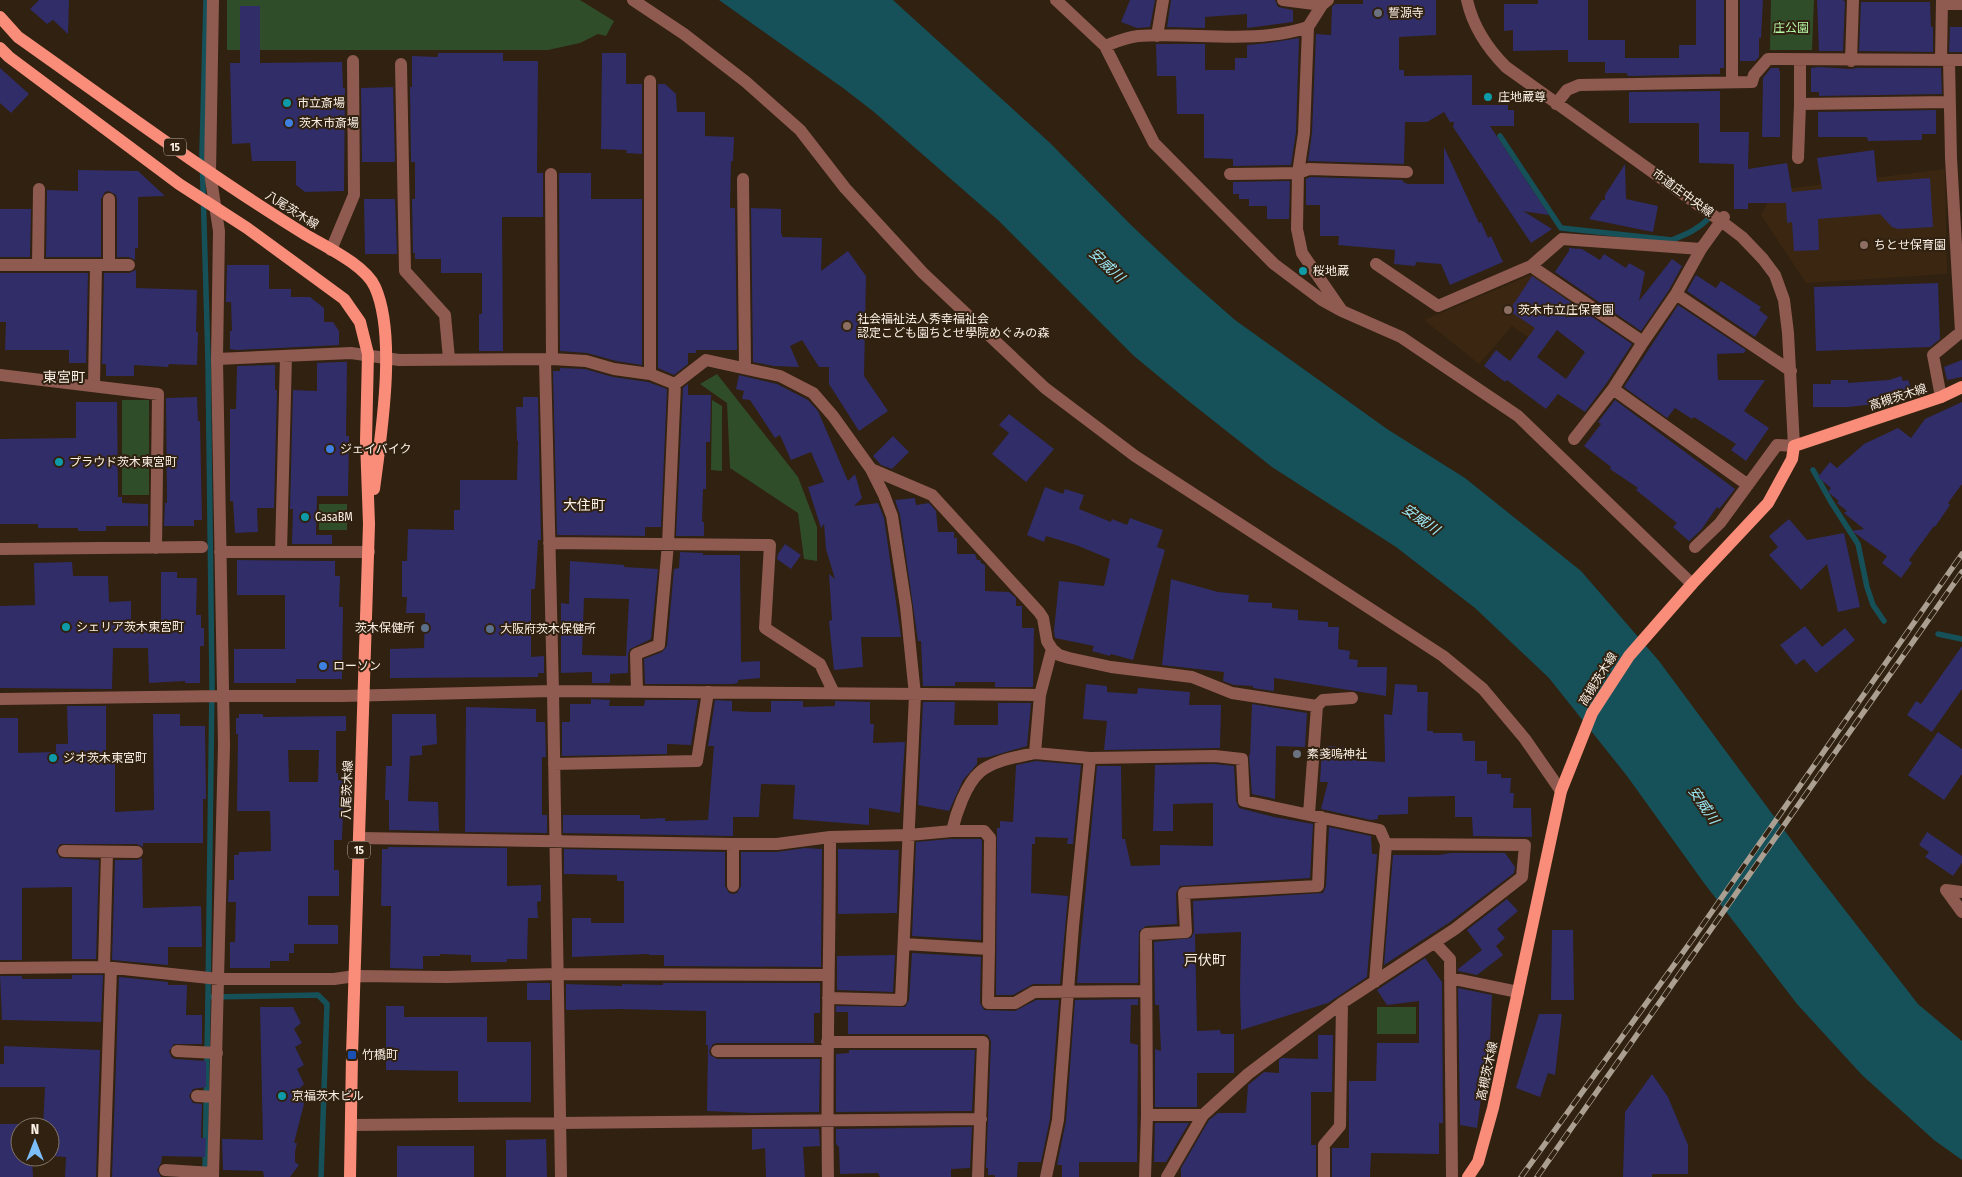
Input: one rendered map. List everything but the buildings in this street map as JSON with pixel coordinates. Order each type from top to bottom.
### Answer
[{"type":"main road","name":"八尾茨木線","points":[[0,17],[18,37],[248,199],[357,266],[374,284],[383,308],[386,359],[380,444],[370,524]]},
{"type":"main road","name":"八尾茨木線","points":[[0,48],[179,184],[247,228],[344,299],[360,322],[368,354],[366,441],[370,524],[350,1177]]},
{"type":"main road","name":"高槻茨木線","points":[[1468,1177],[1478,1162],[1493,1108],[1561,791],[1592,713],[1629,656],[1768,502],[1792,459],[1794,446],[1941,397],[1962,388]]},
{"type":"street","points":[[165,1170],[209,1174],[206,1097],[210,1053],[218,1002],[214,981],[224,745],[217,360],[219,231],[210,173],[213,0]]},
{"type":"street","points":[[633,0],[684,34],[746,82],[800,130],[846,188],[923,273],[1046,388],[1135,456],[1443,656],[1483,689],[1525,739],[1561,791]]},
{"type":"street","points":[[1056,0],[1105,46],[1154,143],[1274,264],[1322,300],[1401,337],[1518,416],[1692,584]]},
{"type":"street","points":[[1157,36],[1163,0]]},
{"type":"street","points":[[1283,0],[1325,3]]},
{"type":"street","name":"市道庄中央線","points":[[1467,0],[1469,10],[1480,35],[1489,50],[1506,67],[1556,104],[1723,219],[1763,259],[1774,275],[1784,300],[1791,371],[1794,446]]},
{"type":"street","points":[[1732,0],[1732,82]]},
{"type":"street","points":[[1851,60],[1853,0]]},
{"type":"street","points":[[1941,397],[1933,355],[1961,332],[1948,102],[1951,60],[1942,2],[1962,4]]},
{"type":"street","points":[[1325,3],[1308,27],[1304,133],[1298,173],[1297,229],[1302,253],[1342,311]]},
{"type":"street","points":[[1105,46],[1136,36],[1215,37],[1293,32],[1308,27]]},
{"type":"street","points":[[1556,104],[1567,90],[1579,85],[1752,82],[1754,75],[1768,59],[1951,60]]},
{"type":"street","points":[[1798,158],[1800,60]]},
{"type":"street","points":[[331,250],[354,195],[353,62]]},
{"type":"street","points":[[401,64],[405,271],[445,314],[449,359]]},
{"type":"street","points":[[650,81],[650,374]]},
{"type":"street","points":[[1800,104],[1948,102]]},
{"type":"street","points":[[1230,174],[1298,173],[1309,169],[1407,172]]},
{"type":"street","points":[[551,174],[548,360],[549,543],[554,691],[561,1177]]},
{"type":"street","points":[[743,179],[745,368]]},
{"type":"street","points":[[38,265],[39,189]]},
{"type":"street","points":[[94,386],[109,199]]},
{"type":"street","points":[[1574,439],[1613,389],[1723,219]]},
{"type":"street","points":[[1376,264],[1438,306],[1531,266],[1562,239],[1702,249]]},
{"type":"street","points":[[0,265],[129,265]]},
{"type":"street","points":[[1531,266],[1643,342]]},
{"type":"street","points":[[1676,294],[1791,371]]},
{"type":"street","points":[[217,360],[351,353],[368,354],[386,359],[586,361],[614,369],[650,374],[675,384]]},
{"type":"street","points":[[281,552],[286,356]]},
{"type":"street","points":[[636,692],[636,654],[659,645],[668,544],[675,384],[706,360],[780,376],[813,393],[833,416],[871,469],[892,516],[906,607],[915,695],[901,1000],[828,998]]},
{"type":"street","points":[[0,375],[158,394],[156,548]]},
{"type":"street","points":[[1613,389],[1748,485]]},
{"type":"street","points":[[1695,546],[1720,523],[1777,445],[1794,446]]},
{"type":"street","points":[[871,469],[932,495],[1039,612],[1043,618],[1047,641],[1059,655],[1111,667],[1192,677],[1232,694],[1317,706]]},
{"type":"street","points":[[549,543],[770,545],[765,628],[820,664],[834,693]]},
{"type":"street","points":[[0,549],[202,547]]},
{"type":"street","points":[[220,552],[369,552]]},
{"type":"street","points":[[1035,753],[1040,695],[1052,649]]},
{"type":"street","points":[[0,699],[364,696],[554,691],[1040,695]]},
{"type":"street","points":[[554,764],[697,761],[708,692]]},
{"type":"street","points":[[1145,1177],[1147,1115],[1146,934],[1186,932],[1184,893],[1318,886],[1315,816],[1317,706],[1323,700],[1352,698]]},
{"type":"street","points":[[952,831],[955,815],[969,787],[980,772],[999,762],[1035,753],[1090,758],[1215,756],[1242,759],[1244,801],[1380,830],[1386,844],[1375,982]]},
{"type":"street","points":[[1046,1177],[1058,1120],[1090,758]]},
{"type":"street","points":[[360,838],[777,844],[830,837],[984,831],[990,838],[988,1003],[1015,1003],[1034,992],[1146,990]]},
{"type":"street","points":[[828,1177],[827,1047],[830,837]]},
{"type":"street","points":[[733,844],[733,886]]},
{"type":"street","points":[[1166,1177],[1203,1115],[1248,1074],[1342,1003],[1456,929],[1522,877],[1525,845],[1386,844]]},
{"type":"street","points":[[64,851],[137,852]]},
{"type":"street","points":[[104,1177],[108,968],[107,852]]},
{"type":"street","points":[[1962,892],[1946,890],[1962,912]]},
{"type":"street","points":[[1435,943],[1450,959],[1452,1177]]},
{"type":"street","points":[[904,944],[990,949]]},
{"type":"street","points":[[0,968],[108,968],[214,981],[334,979],[355,976],[447,977],[558,974],[828,975]]},
{"type":"street","points":[[1450,978],[1518,992]]},
{"type":"street","points":[[1324,1177],[1324,1145],[1340,1126],[1342,1003]]},
{"type":"street","points":[[717,1051],[983,1042],[978,1177]]},
{"type":"street","points":[[177,1051],[210,1053]]},
{"type":"street","points":[[1147,1115],[1203,1115]]},
{"type":"street","points":[[351,1125],[981,1119]]},
{"type":"shaded area","name":"ちとせ保育園","points":[[1945,169],[1947,274],[1806,283],[1761,215],[1775,190]]},
{"type":"shaded area","name":"茨木市立庄保育園","points":[[1533,274],[1574,299],[1540,345],[1512,326],[1479,364],[1424,320]]},
{"type":"green space","points":[[227,0],[580,0],[614,21],[606,36],[598,34],[580,43],[548,50],[227,50]]},
{"type":"green space","name":"庄公園","points":[[1771,0],[1814,0],[1812,50],[1770,50]]},
{"type":"green space","points":[[717,374],[798,477],[817,527],[817,561],[804,559],[798,513],[730,468],[727,403],[700,384]]},
{"type":"green space","points":[[122,400],[149,400],[149,495],[122,495]]},
{"type":"green space","points":[[712,400],[722,406],[722,471],[711,470]]},
{"type":"green space","points":[[319,504],[347,504],[347,530],[319,530]]},
{"type":"green space","points":[[1377,1007],[1416,1007],[1416,1034],[1377,1034]]},
{"type":"water","name":"安威川","points":[[719,0],[893,0],[1050,143],[1132,226],[1235,320],[1387,429],[1465,478],[1581,571],[1659,661],[1813,869],[1918,1004],[1962,1041],[1962,1160],[1934,1140],[1862,1075],[1797,1004],[1704,883],[1627,776],[1549,678],[1475,608],[1396,547],[1272,467],[1186,399],[1134,356],[999,221],[874,112]]},
{"type":"waterway","points":[[206,0],[202,154],[208,360],[212,685],[208,997],[318,995],[327,1004],[321,1177]]},
{"type":"waterway","points":[[1500,136],[1561,228],[1672,240],[1697,228],[1710,217]]},
{"type":"waterway","points":[[1813,470],[1858,544],[1867,587],[1873,605],[1884,621]]},
{"type":"waterway","points":[[1938,634],[1962,639]]},
{"type":"waterway","points":[[205,1172],[208,997]]},
{"type":"railway","points":[[1521,1177],[1697,933],[1962,554]]},
{"type":"railway","points":[[1537,1177],[1962,572]]},
{"type":"place","name":"誓源寺","points":[[1378,13]]},
{"type":"place","name":"庄地蔵尊","points":[[1488,97]]},
{"type":"place","name":"市立斎場","points":[[287,103]]},
{"type":"place","name":"茨木市斎場","points":[[289,123]]},
{"type":"place","name":"ちとせ保育園","points":[[1864,245]]},
{"type":"place","name":"桜地蔵","points":[[1303,271]]},
{"type":"place","name":"茨木市立庄保育園","points":[[1508,310]]},
{"type":"place","name":"社会福祉法人秀幸福祉会 認定こども園ちとせ學院めぐみの森","points":[[847,326]]},
{"type":"place","name":"ジェイバイク","points":[[330,449]]},
{"type":"place","name":"プラウド茨木東宮町","points":[[59,462]]},
{"type":"place","name":"CasaBM","points":[[305,517]]},
{"type":"place","name":"シェリア茨木東宮町","points":[[66,627]]},
{"type":"place","name":"茨木保健所","points":[[425,628]]},
{"type":"place","name":"大阪府茨木保健所","points":[[490,629]]},
{"type":"place","name":"ローソン","points":[[323,666]]},
{"type":"place","name":"素戔嗚神社","points":[[1297,754]]},
{"type":"place","name":"ジオ茨木東宮町","points":[[53,758]]},
{"type":"place","name":"竹橋町","points":[[352,1055]]},
{"type":"place","name":"京福茨木ビル","points":[[282,1096]]},
{"type":"district","name":"東宮町","points":[[64,377]]},
{"type":"district","name":"大住町","points":[[584,505]]},
{"type":"district","name":"戸伏町","points":[[1205,960]]}]
